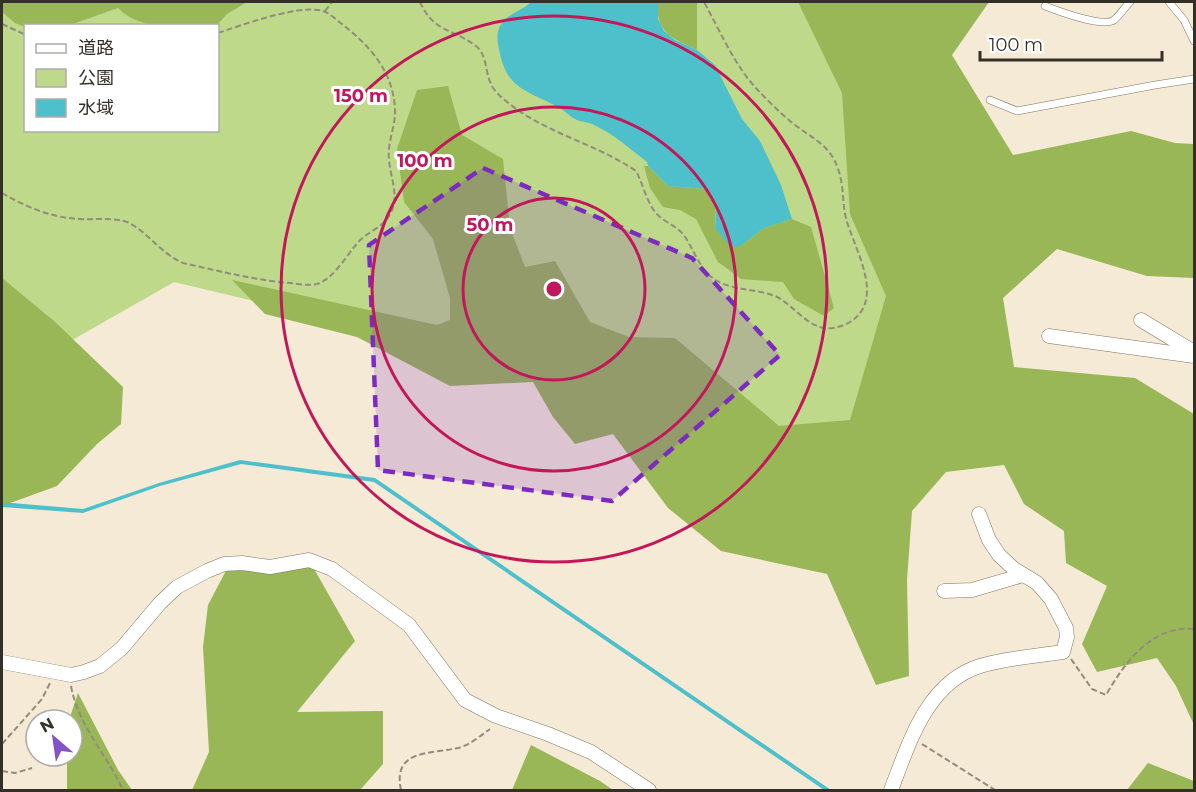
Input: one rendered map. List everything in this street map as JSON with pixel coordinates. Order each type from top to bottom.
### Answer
[{"type":"street","points":[[1141,320],[1194,354]]},
{"type":"street","points":[[1049,336],[1194,354]]},
{"type":"street","points":[[891,790],[912,737],[936,695],[958,677],[979,666],[1063,651],[1067,637],[1066,628],[1045,590],[999,555],[989,540],[979,514]]},
{"type":"street","points":[[2,662],[52,672],[69,674],[84,672],[100,666],[122,648],[160,603],[177,587],[207,571],[224,564],[242,563],[270,567],[309,560],[332,569],[409,626],[465,700],[504,719],[591,752],[649,790]]},
{"type":"street","points":[[944,591],[972,590],[1023,575]]},
{"type":"lane","points":[[1045,6],[1065,14],[1107,23],[1114,20],[1130,2]]},
{"type":"lane","points":[[1169,2],[1184,20],[1194,41]]},
{"type":"lane","points":[[990,100],[1017,111],[1194,79]]},
{"type":"path","points":[[325,11],[332,2]]},
{"type":"path","points":[[420,2],[431,21],[478,47],[483,55],[490,83],[497,94],[507,102],[537,123],[636,171],[657,215],[683,234],[702,266],[716,280],[733,287],[773,296],[817,327],[826,328],[848,323],[860,314],[866,287],[862,259],[845,216],[836,163],[822,144],[793,124],[754,86],[704,2]]},
{"type":"path","points":[[2,193],[23,206],[63,217],[115,219],[130,223],[172,259],[183,263],[275,282],[307,285],[318,284],[326,279],[360,239],[382,224],[389,216],[393,204],[395,190],[388,155],[395,109],[388,81],[373,52],[364,42],[325,11],[290,12],[219,33]]},
{"type":"path","points":[[2,24],[24,34]]},
{"type":"path","points":[[1063,651],[1076,665],[1092,689],[1106,695],[1132,657],[1156,636],[1170,630],[1194,629]]},
{"type":"path","points":[[2,744],[42,699],[50,683],[52,672]]},
{"type":"path","points":[[69,674],[74,700],[82,721],[108,760],[123,790]]},
{"type":"path","points":[[401,790],[399,782],[401,771],[408,759],[419,754],[459,747],[474,740],[504,719]]},
{"type":"path","points":[[912,737],[995,790]]},
{"type":"path","points":[[2,771],[15,773],[32,768]]},
{"type":"highlighted area","points":[[483,168],[692,258],[780,355],[612,501],[378,470],[369,245]]},
{"type":"green space","points":[[2,2],[842,2],[904,292],[858,440],[785,443],[435,344],[174,282],[60,347],[2,360]]},
{"type":"green space","points":[[2,2],[247,2],[227,14],[218,24],[151,24],[128,16],[118,8],[73,24],[24,24],[24,27],[15,23],[2,12]]},
{"type":"green space","points":[[658,2],[697,2],[697,50],[680,42],[662,27],[659,20]]},
{"type":"green space","points":[[798,2],[989,2],[952,55],[1013,155],[1131,131],[1175,143],[1194,144],[1194,278],[1147,276],[1057,249],[1003,298],[1014,367],[1135,378],[1194,414],[1194,725],[1176,686],[1157,658],[1097,672],[1082,644],[1107,586],[1066,563],[1064,531],[1024,504],[1004,465],[946,472],[912,511],[907,580],[909,676],[876,685],[827,574],[721,551],[668,508],[613,434],[575,444],[553,417],[533,382],[450,386],[357,337],[265,314],[232,280],[437,325],[450,320],[450,298],[433,239],[404,202],[397,149],[417,90],[448,86],[462,135],[503,159],[510,228],[525,267],[555,261],[590,322],[629,337],[675,338],[779,426],[850,420],[886,296],[850,214],[842,93]]},
{"type":"green space","points":[[644,166],[648,166],[668,186],[707,189],[715,203],[715,228],[742,245],[764,228],[792,219],[811,227],[834,308],[824,316],[794,299],[783,282],[741,279],[718,262],[696,219],[680,210],[663,207],[650,188]]},
{"type":"green space","points":[[2,278],[54,321],[123,387],[121,424],[97,444],[57,486],[2,506]]},
{"type":"green space","points":[[267,561],[313,567],[355,641],[297,712],[383,711],[383,764],[360,790],[192,790],[209,752],[203,647],[208,605],[229,565]]},
{"type":"green space","points":[[78,693],[118,770],[132,790],[67,790],[67,768],[84,768],[84,708],[73,708]]},
{"type":"green space","points":[[531,745],[600,781],[613,790],[512,790]]},
{"type":"green space","points":[[1148,763],[1194,781],[1194,790],[1127,790]]},
{"type":"water","points":[[531,2],[658,2],[658,19],[664,31],[675,40],[697,50],[715,65],[742,119],[760,141],[781,185],[792,219],[764,228],[742,245],[735,247],[727,243],[715,228],[715,203],[707,189],[668,186],[648,166],[647,162],[615,137],[592,124],[574,119],[560,108],[519,87],[507,73],[502,62],[498,32],[505,20]]},
{"type":"water","points":[[240,460],[375,478],[831,790],[824,790],[374,482],[241,464],[160,486],[83,513],[2,507],[2,503],[12,503],[83,509],[159,483]]}]
